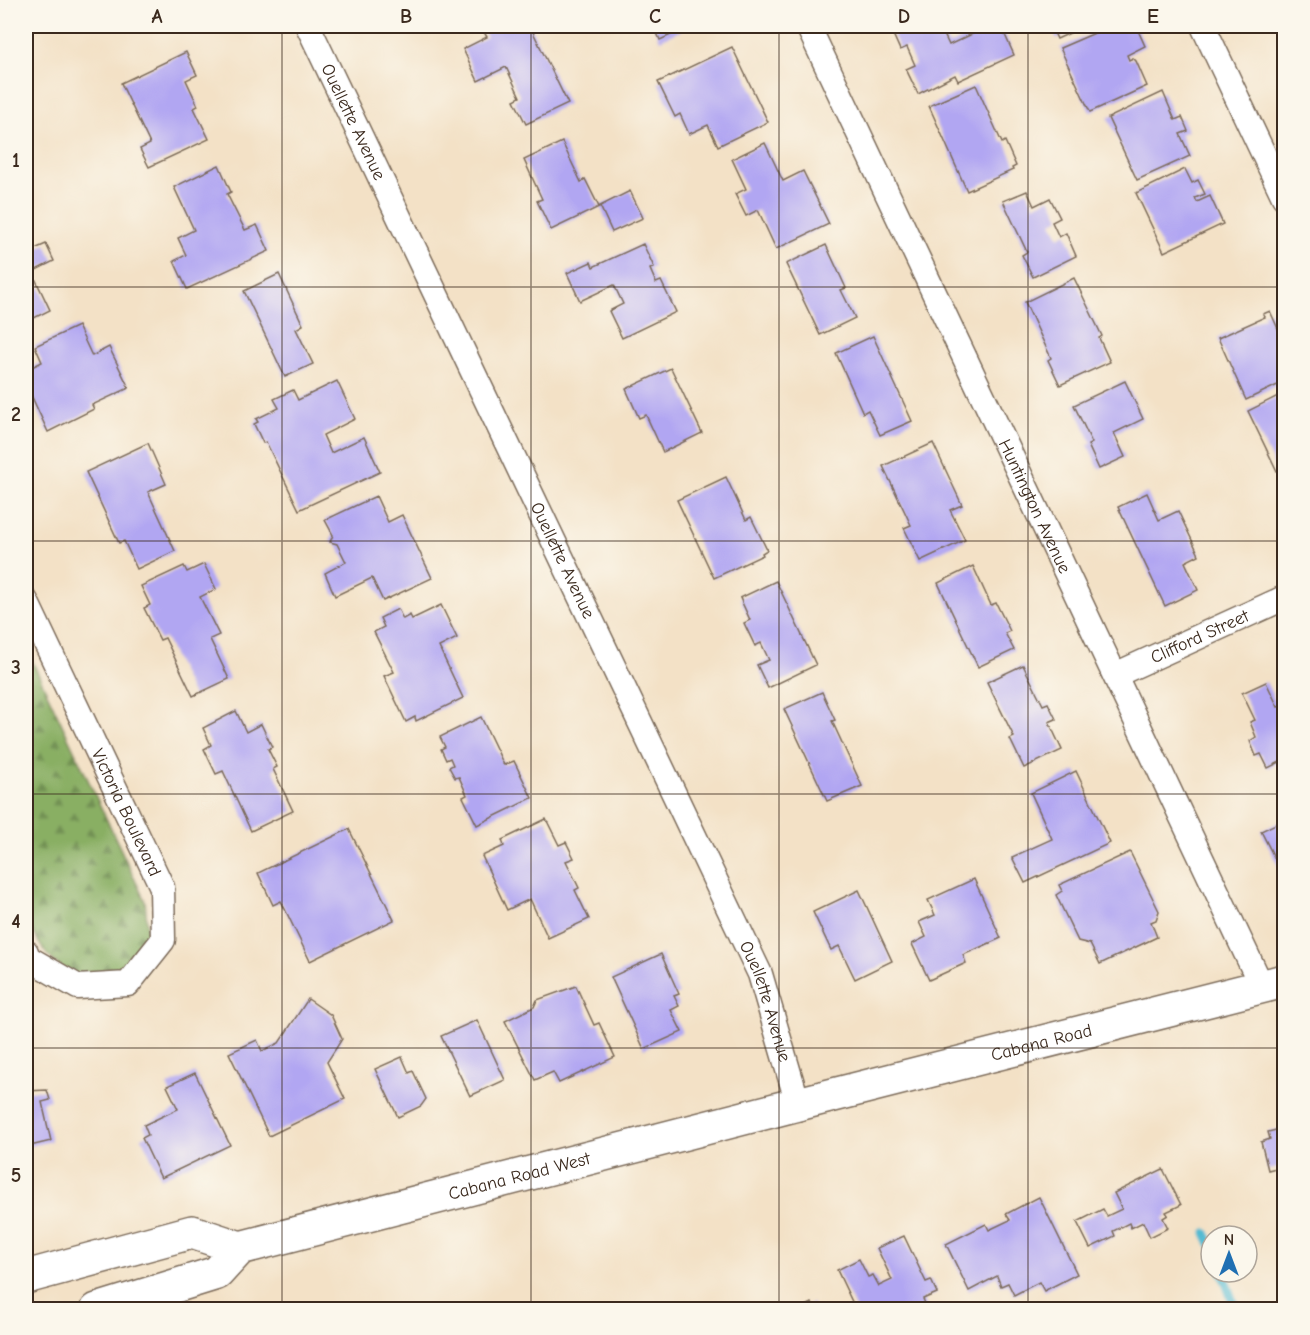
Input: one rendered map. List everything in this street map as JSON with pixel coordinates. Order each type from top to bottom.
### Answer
[{"type":"main road","name":"Cabana Road","points":[[798,1104],[1273,984]]},
{"type":"main road","name":"Cabana Road West","points":[[240,1248],[798,1104]]},
{"type":"main road","points":[[26,1277],[192,1232],[240,1248],[217,1273],[97,1310]]},
{"type":"street","name":"Ouellette Avenue","points":[[308,26],[760,974],[798,1104]]},
{"type":"street","name":"Huntington Avenue","points":[[808,26],[1115,675],[1273,984]]},
{"type":"street","points":[[1203,26],[1284,197]]},
{"type":"street","name":"Clifford Street","points":[[1115,675],[1284,598]]},
{"type":"street","name":"Victoria Boulevard","points":[[26,601],[162,887],[163,940],[128,984],[78,987],[28,958],[26,952]]},
{"type":"green space","points":[[26,648],[145,901],[147,932],[140,952],[123,967],[100,976],[77,975],[59,966],[42,947],[26,917]]},
{"type":"building","points":[[498,26],[530,26],[568,104],[526,124],[514,100],[520,97],[506,67],[478,81],[463,49],[487,37],[484,32]]},
{"type":"building","points":[[654,26],[690,26],[660,40]]},
{"type":"building","points":[[895,26],[940,26],[949,45],[989,26],[1001,26],[1014,55],[958,81],[955,75],[918,94],[906,69],[915,65],[907,47],[900,50],[892,32],[897,29]]},
{"type":"building","points":[[1051,26],[1085,26],[1057,39]]},
{"type":"building","points":[[1111,26],[1136,26],[1145,46],[1127,55],[1129,60],[1133,58],[1136,61],[1147,86],[1090,112],[1060,48]]},
{"type":"building","points":[[732,47],[768,122],[718,146],[708,125],[689,134],[680,114],[675,117],[658,82]]},
{"type":"building","points":[[1284,49],[1284,63],[1279,51]]},
{"type":"building","points":[[186,52],[197,75],[186,80],[198,106],[194,108],[209,139],[149,167],[140,149],[150,144],[121,83]]},
{"type":"building","points":[[976,85],[1002,143],[1005,141],[1016,166],[1012,168],[1013,170],[967,191],[929,106]]},
{"type":"building","points":[[1163,92],[1175,120],[1182,117],[1188,131],[1180,134],[1190,156],[1137,180],[1108,118]]},
{"type":"building","points":[[562,142],[581,182],[585,179],[599,207],[551,230],[537,201],[542,199],[524,160]]},
{"type":"building","points":[[765,143],[783,181],[803,171],[829,224],[776,249],[758,210],[746,216],[735,194],[746,189],[732,159]]},
{"type":"building","points":[[219,165],[231,192],[227,194],[245,230],[257,225],[269,251],[187,289],[174,261],[186,255],[178,238],[194,230],[174,187]]},
{"type":"building","points":[[1185,169],[1192,183],[1198,180],[1205,194],[1195,198],[1197,202],[1210,196],[1223,224],[1164,252],[1136,193]]},
{"type":"building","points":[[630,191],[643,218],[612,232],[600,206]]},
{"type":"building","points":[[1027,191],[1034,206],[1050,198],[1060,218],[1052,222],[1059,237],[1066,233],[1076,256],[1033,277],[1022,255],[1027,252],[1003,201]]},
{"type":"building","points":[[46,244],[54,261],[32,272],[50,310],[26,322],[26,246],[28,252]]},
{"type":"building","points":[[643,244],[654,267],[650,269],[656,283],[661,281],[676,312],[622,338],[609,311],[623,304],[614,285],[580,301],[567,273],[591,262],[593,267]]},
{"type":"building","points":[[826,245],[846,288],[841,290],[855,318],[820,335],[786,264]]},
{"type":"building","points":[[279,274],[303,325],[296,329],[313,364],[285,377],[244,291]]},
{"type":"building","points":[[1074,278],[1102,336],[1099,338],[1110,362],[1060,385],[1048,360],[1051,358],[1025,302]]},
{"type":"building","points":[[1270,311],[1284,342],[1284,382],[1246,400],[1218,338],[1265,317],[1263,314]]},
{"type":"building","points":[[78,326],[92,356],[109,347],[129,388],[92,405],[94,409],[48,432],[26,384],[26,370],[42,362],[35,346]]},
{"type":"building","points":[[873,336],[912,421],[880,435],[868,410],[863,413],[836,353]]},
{"type":"building","points":[[671,368],[702,433],[663,452],[646,415],[639,418],[626,389]]},
{"type":"building","points":[[337,381],[355,419],[323,435],[331,453],[364,437],[380,472],[299,510],[266,442],[263,443],[254,424],[258,422],[256,419],[279,408],[274,399],[293,390],[298,400]]},
{"type":"building","points":[[1125,381],[1143,419],[1114,433],[1125,457],[1099,469],[1088,445],[1092,443],[1074,405]]},
{"type":"building","points":[[1284,393],[1284,468],[1277,471],[1248,411]]},
{"type":"building","points":[[148,443],[166,484],[148,492],[175,551],[137,569],[124,541],[119,543],[86,472]]},
{"type":"building","points":[[933,443],[962,505],[950,510],[965,540],[920,561],[904,528],[911,525],[883,466]]},
{"type":"building","points":[[726,477],[746,520],[751,517],[767,550],[762,553],[763,555],[714,578],[677,500]]},
{"type":"building","points":[[1147,493],[1159,520],[1178,511],[1199,555],[1185,562],[1198,590],[1165,606],[1118,507]]},
{"type":"building","points":[[376,496],[388,522],[402,515],[432,578],[383,601],[372,578],[335,596],[325,573],[346,562],[337,544],[330,542],[333,535],[325,520]]},
{"type":"building","points":[[204,564],[216,589],[200,597],[219,635],[210,639],[229,679],[193,696],[165,638],[160,640],[144,608],[150,605],[141,586],[184,566],[187,572]]},
{"type":"building","points":[[973,566],[991,605],[996,603],[1010,631],[1005,633],[1014,650],[978,667],[938,583]]},
{"type":"building","points":[[776,581],[816,665],[768,688],[757,665],[769,660],[761,643],[755,646],[744,623],[750,620],[740,598]]},
{"type":"building","points":[[441,605],[457,638],[439,647],[463,698],[416,721],[415,717],[406,722],[384,676],[394,672],[374,632],[384,627],[380,618],[398,609],[403,619],[410,615],[412,619]]},
{"type":"building","points":[[1023,665],[1043,705],[1048,703],[1056,719],[1049,722],[1062,750],[1024,768],[1010,739],[1014,737],[987,682]]},
{"type":"building","points":[[1266,682],[1278,707],[1284,705],[1284,760],[1268,768],[1261,754],[1256,756],[1250,741],[1256,737],[1250,722],[1255,720],[1242,693]]},
{"type":"building","points":[[822,692],[835,720],[832,721],[862,786],[827,801],[784,709]]},
{"type":"building","points":[[236,711],[246,732],[261,724],[272,747],[268,749],[277,767],[273,769],[293,811],[251,831],[223,771],[216,774],[204,749],[211,745],[203,728]]},
{"type":"building","points":[[481,717],[504,765],[514,761],[532,798],[477,825],[463,797],[467,795],[459,777],[455,778],[449,767],[453,765],[450,758],[446,760],[441,749],[445,747],[440,737]]},
{"type":"building","points":[[1076,771],[1110,843],[1025,883],[1012,857],[1052,839],[1031,793]]},
{"type":"building","points":[[546,819],[559,845],[566,842],[574,858],[566,861],[579,888],[575,890],[589,919],[548,938],[530,899],[507,910],[482,856],[504,846],[502,840]]},
{"type":"building","points":[[1284,820],[1284,877],[1261,831]]},
{"type":"building","points":[[349,829],[394,920],[310,961],[281,901],[273,905],[258,873]]},
{"type":"building","points":[[1130,852],[1159,911],[1156,920],[1151,922],[1157,937],[1100,964],[1090,944],[1078,941],[1056,895],[1062,891],[1059,885]]},
{"type":"building","points":[[974,879],[1001,938],[963,955],[966,963],[929,980],[912,944],[926,937],[919,922],[935,915],[928,900]]},
{"type":"building","points":[[859,890],[892,961],[855,979],[839,946],[831,950],[813,912]]},
{"type":"building","points":[[661,954],[679,994],[674,996],[679,1006],[671,1010],[682,1032],[644,1049],[611,977]]},
{"type":"building","points":[[576,986],[594,1025],[599,1023],[615,1057],[559,1083],[553,1072],[535,1080],[505,1021],[534,1007],[537,1000]]},
{"type":"building","points":[[308,999],[331,1015],[342,1039],[327,1062],[345,1099],[269,1136],[229,1053],[257,1040],[262,1051],[279,1043]]},
{"type":"building","points":[[477,1020],[505,1080],[470,1096],[441,1036]]},
{"type":"building","points":[[402,1057],[409,1073],[413,1071],[426,1099],[421,1106],[398,1117],[375,1069]]},
{"type":"building","points":[[195,1073],[230,1145],[161,1178],[142,1138],[148,1135],[144,1125],[178,1109],[167,1086]]},
{"type":"building","points":[[47,1090],[50,1100],[42,1102],[51,1141],[26,1147],[26,1091]]},
{"type":"building","points":[[1284,1128],[1284,1166],[1268,1170],[1261,1142],[1270,1139],[1268,1132]]},
{"type":"building","points":[[1163,1169],[1181,1205],[1166,1212],[1168,1215],[1163,1218],[1168,1228],[1150,1237],[1143,1222],[1131,1228],[1129,1223],[1113,1231],[1115,1236],[1090,1248],[1077,1222],[1103,1209],[1107,1216],[1122,1209],[1114,1193]]},
{"type":"building","points":[[1039,1197],[1077,1274],[1044,1291],[1039,1282],[1014,1295],[1008,1283],[1001,1286],[997,1276],[969,1291],[946,1244],[986,1224],[989,1230],[1010,1220],[1006,1214]]},
{"type":"building","points":[[904,1236],[926,1282],[931,1280],[937,1293],[923,1299],[928,1310],[856,1310],[837,1270],[859,1259],[868,1277],[873,1275],[879,1286],[892,1280],[877,1248]]},
{"type":"building","points":[[812,1303],[815,1310],[798,1310]]},
{"type":"waterway","points":[[1226,1284],[1236,1310]]}]
